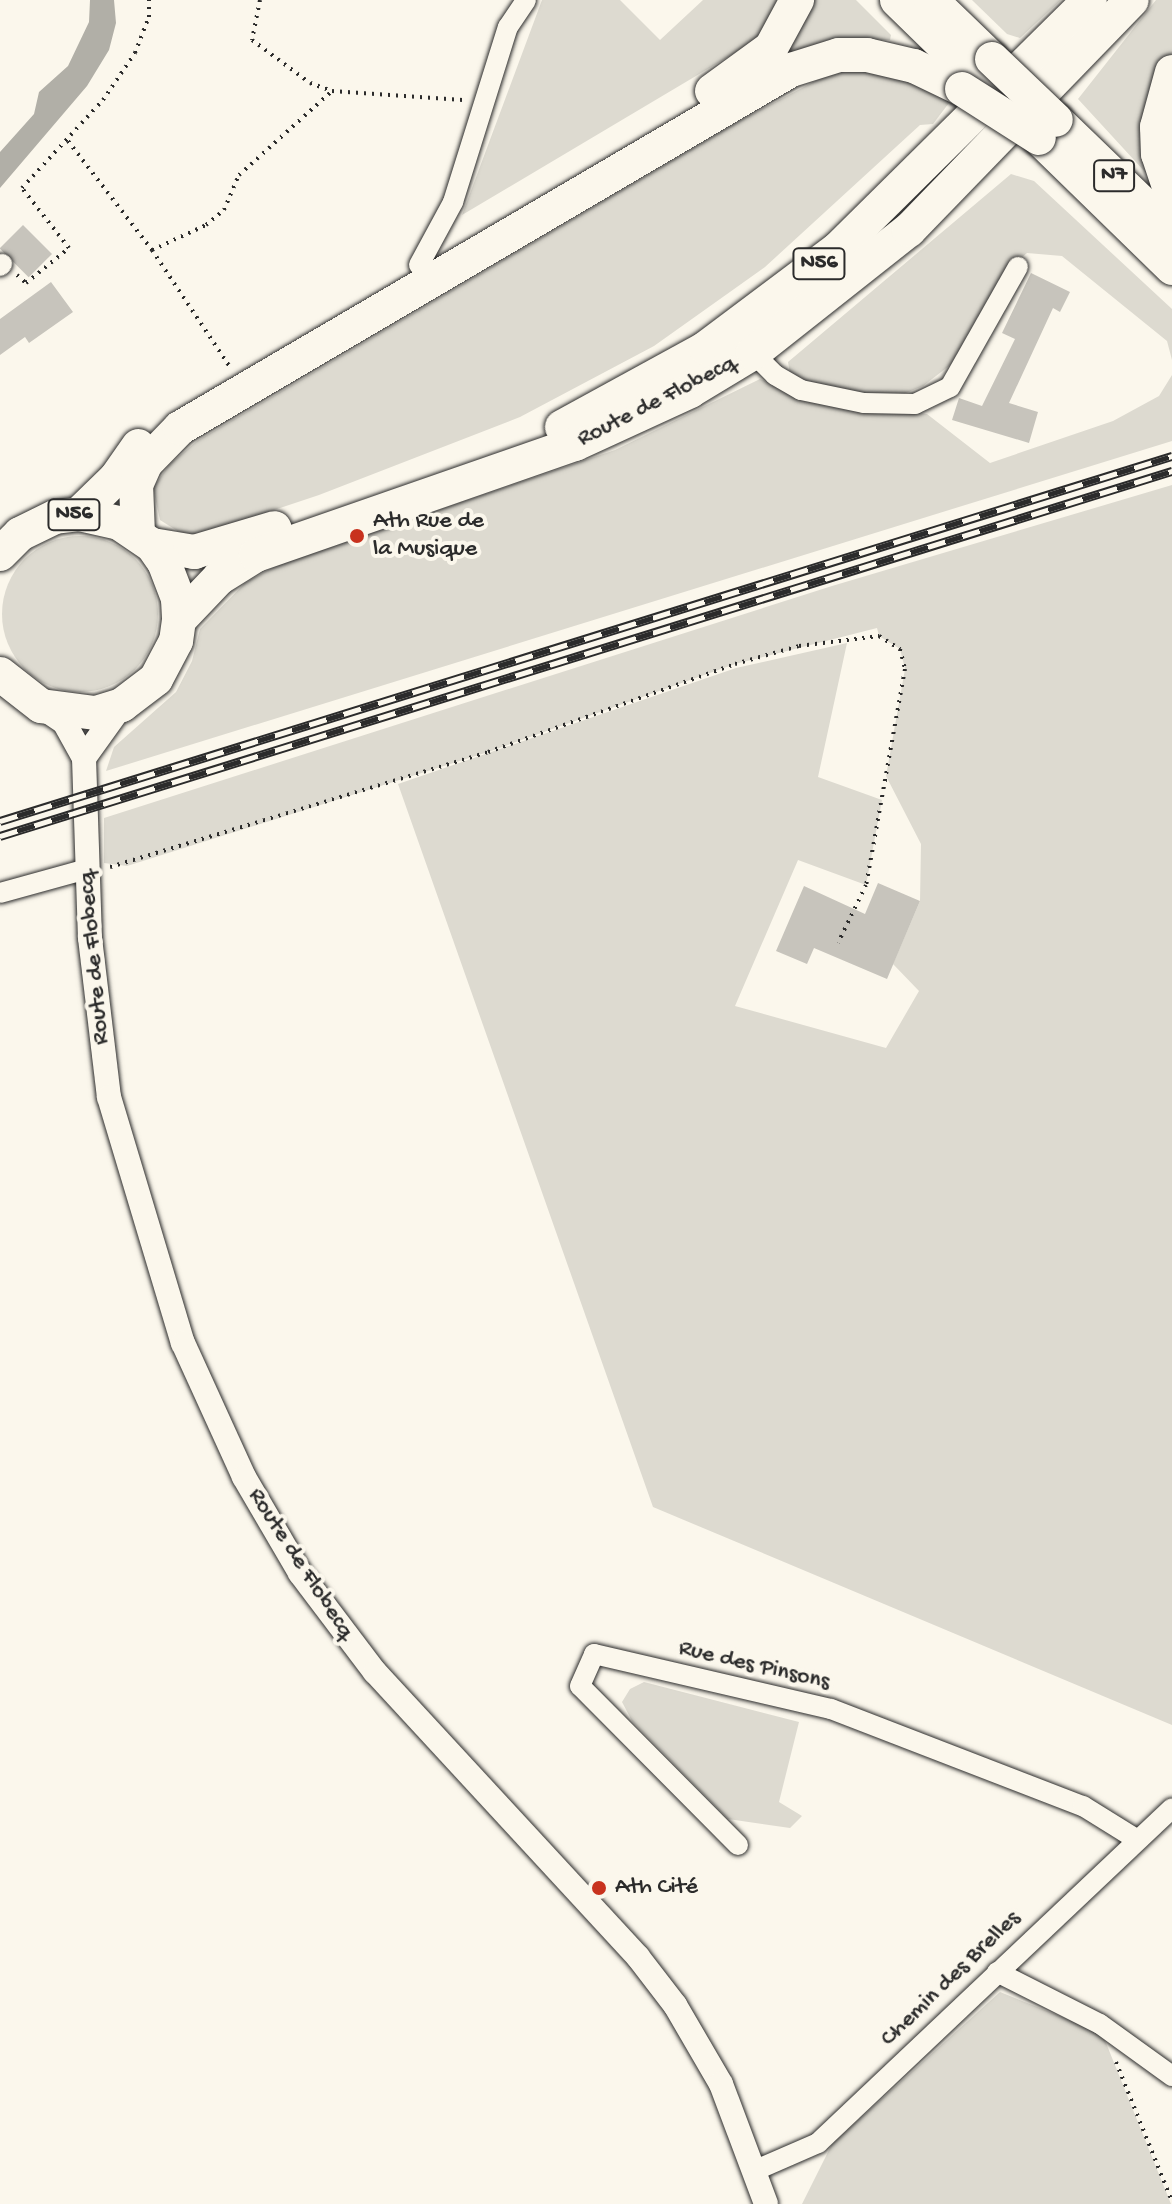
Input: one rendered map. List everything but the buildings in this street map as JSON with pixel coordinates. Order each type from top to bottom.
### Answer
[{"type":"highway","points":[[79,514],[151,431],[236,375],[745,71],[787,26],[797,0]]},
{"type":"highway","name":"N7","points":[[897,0],[976,75],[1172,232]]},
{"type":"highway","name":"N7","points":[[931,0],[976,75]]},
{"type":"highway","name":"Route de Flobecq","points":[[145,540],[194,552],[247,538],[494,456],[637,389],[730,331],[839,248],[1090,0]]},
{"type":"highway","name":"Route de Flobecq","points":[[179,620],[219,578],[256,555],[575,444],[690,391],[753,353],[909,230],[1132,0]]},
{"type":"highway","points":[[145,540],[136,485],[146,463],[180,428],[791,70],[839,55],[867,55],[976,75]]},
{"type":"highway","points":[[1172,72],[1157,127],[1158,154],[1172,196]]},
{"type":"highway","points":[[1047,129],[1172,268]]},
{"type":"highway","name":"N56","points":[[2,550],[37,524],[79,514],[119,523],[145,540],[173,580],[179,620],[168,661],[140,693],[122,705]]},
{"type":"highway","points":[[16,694],[68,713],[122,705]]},
{"type":"street","points":[[419,265],[453,202],[508,27],[526,0]]},
{"type":"street","points":[[753,353],[775,375],[801,390],[864,403],[915,404],[950,387],[1018,267]]},
{"type":"street","name":"Route de Flobecq","points":[[16,694],[64,722],[84,758],[90,938],[109,1097],[183,1343],[244,1477],[300,1573],[375,1672],[638,1957],[675,2005],[721,2084],[756,2170],[766,2204]]},
{"type":"street","points":[[84,758],[122,705]]},
{"type":"street","points":[[0,893],[87,869]]},
{"type":"street","name":"Rue des Pinsons","points":[[738,1845],[580,1686],[594,1654],[831,1709],[1083,1806],[1136,1839]]},
{"type":"street","name":"Chemin des Brelles","points":[[756,2170],[818,2143],[1172,1808]]},
{"type":"street","points":[[997,1972],[1100,2024],[1172,2076]]},
{"type":"path","points":[[1,265],[26,283],[69,248],[22,188],[68,141],[135,53],[149,17],[149,0]]},
{"type":"path","points":[[260,0],[252,40],[310,83],[332,91],[485,101]]},
{"type":"path","points":[[152,250],[206,225],[224,210],[239,175],[332,91]]},
{"type":"path","points":[[68,141],[152,250],[236,375]]},
{"type":"path","points":[[87,869],[127,866],[264,823],[502,747],[735,664],[799,646],[879,636],[900,649],[905,669],[866,885],[838,943]]},
{"type":"path","points":[[1100,2024],[1172,2201]]},
{"type":"shaded area","points":[[90,0],[114,0],[116,23],[109,50],[87,86],[0,188],[0,152],[34,114],[39,92],[68,66],[89,22]]},
{"type":"shaded area","points":[[542,0],[620,0],[660,40],[703,0],[785,0],[765,35],[462,215]]},
{"type":"shaded area","points":[[808,0],[856,0],[891,35],[890,40],[840,40],[788,57],[785,50]]},
{"type":"shaded area","points":[[972,0],[1061,0],[1020,38],[1007,34]]},
{"type":"shaded area","points":[[1156,0],[1172,0],[1172,53],[1163,66],[1157,185],[1078,99]]},
{"type":"shaded area","points":[[842,67],[871,67],[952,99],[933,124],[920,125],[765,267],[654,346],[520,417],[319,495],[199,535],[184,535],[160,520],[153,488],[169,465],[197,441],[745,118]]},
{"type":"shaded area","points":[[1011,174],[1034,181],[1172,309],[1172,360],[1167,341],[1062,256],[1027,253],[1010,268],[958,359],[923,386],[901,395],[860,397],[814,386],[790,374],[788,362]]},
{"type":"shaded area","points":[[1172,375],[1172,441],[106,771],[114,747],[176,692],[192,661],[200,629],[245,583],[279,564],[615,450],[760,379],[798,395],[927,414],[990,463],[1113,421],[1159,396]]},
{"type":"shaded area","points":[[1172,485],[1172,1725],[653,1507],[398,784],[736,668],[847,643],[818,777],[882,800],[866,885],[798,860],[735,1006],[886,1048],[919,991],[893,964],[920,901],[921,844],[886,776],[905,669],[900,649],[879,636],[877,628],[735,664],[488,752],[127,866],[104,863],[104,818],[832,586]]},
{"type":"shaded area","points":[[80,536],[110,542],[135,559],[152,584],[158,614],[152,644],[135,669],[110,686],[80,692],[50,686],[25,669],[8,644],[2,614],[8,584],[25,559],[50,542]]},
{"type":"shaded area","points":[[644,1682],[799,1722],[779,1802],[802,1816],[790,1828],[728,1819],[632,1721],[622,1702],[630,1689]]},
{"type":"shaded area","points":[[1000,1992],[1102,2033],[1171,2204],[802,2204],[832,2144]]},
{"type":"railway","points":[[0,821],[1172,456]]},
{"type":"railway","points":[[0,836],[1172,471]]},
{"type":"place","name":"Ath Rue de la Musique","points":[[357,536]]},
{"type":"place","name":"Ath Cité","points":[[599,1888]]}]
